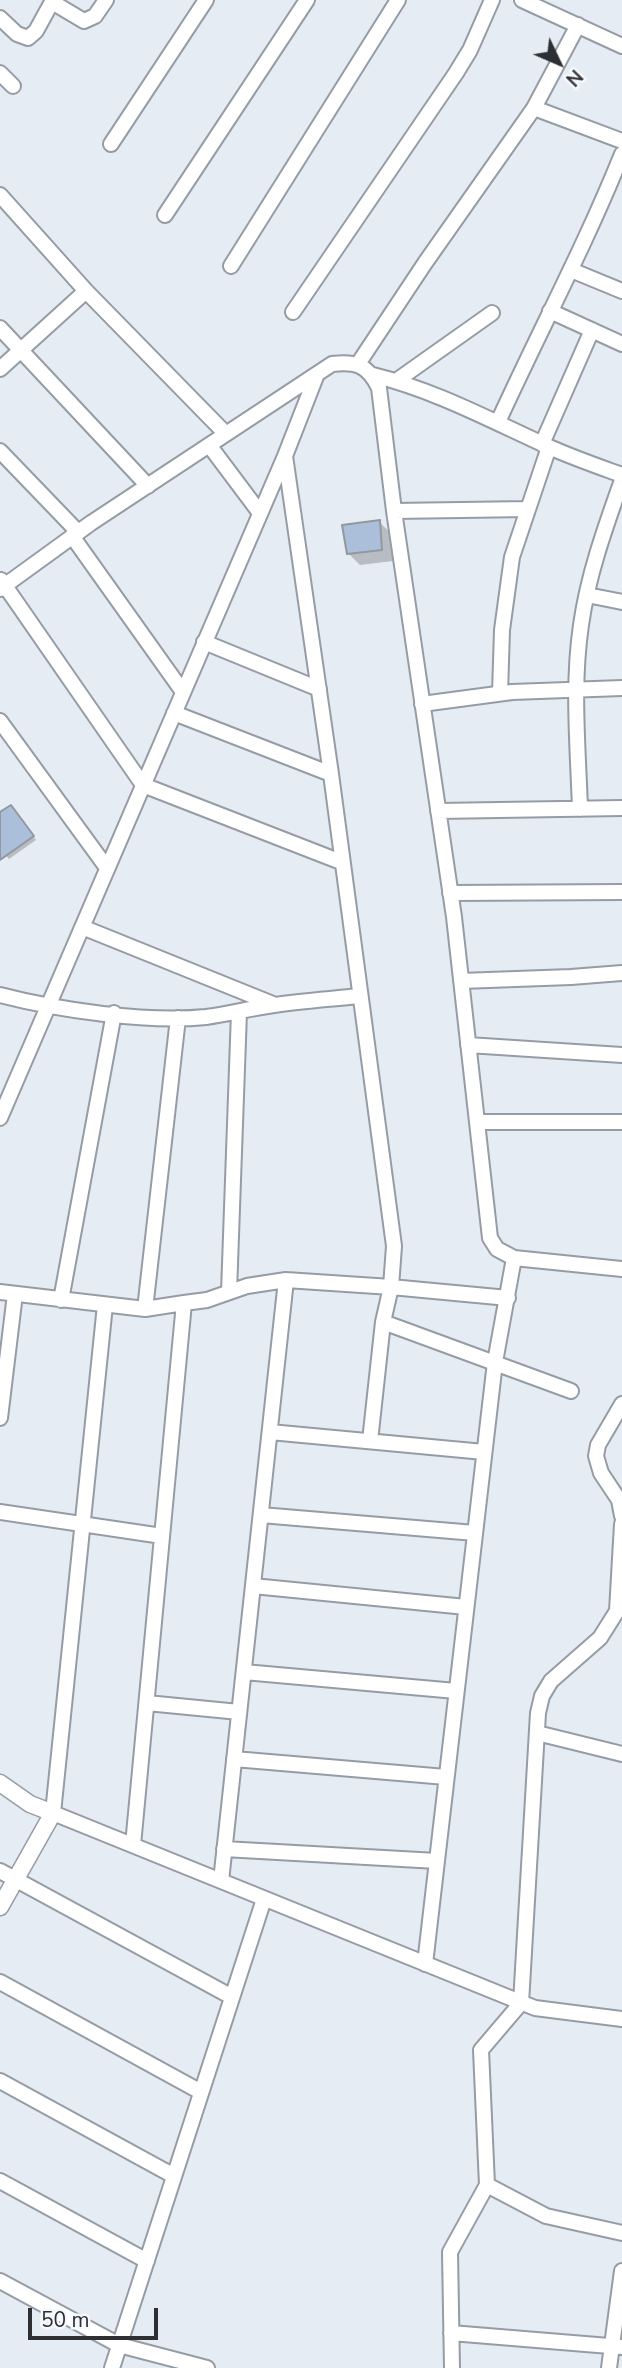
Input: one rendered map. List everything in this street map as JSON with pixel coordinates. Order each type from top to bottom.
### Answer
[{"type":"street","points":[[0,18],[17,34],[28,38],[36,31],[53,1],[84,21],[95,16],[106,0]]},
{"type":"street","points":[[110,144],[206,0]]},
{"type":"street","points":[[165,215],[307,0]]},
{"type":"street","points":[[231,266],[398,0]]},
{"type":"street","points":[[293,312],[456,73],[470,50],[492,0]]},
{"type":"street","points":[[522,0],[622,46]]},
{"type":"street","points":[[358,364],[534,108],[578,26]]},
{"type":"street","points":[[0,73],[13,86]]},
{"type":"street","points":[[534,108],[622,141]]},
{"type":"street","points":[[498,422],[571,270],[622,154]]},
{"type":"street","points":[[608,189],[622,195]]},
{"type":"street","points":[[0,195],[86,291],[226,434]]},
{"type":"street","points":[[571,270],[622,291]]},
{"type":"street","points":[[0,369],[86,291]]},
{"type":"street","points":[[550,311],[622,344]]},
{"type":"street","points":[[396,381],[492,313]]},
{"type":"street","points":[[0,328],[148,486]]},
{"type":"street","points":[[500,693],[506,595],[512,557],[545,445],[592,330]]},
{"type":"street","points":[[341,862],[143,785],[2,584],[332,363],[358,364],[373,375],[396,381],[498,422],[622,478],[586,594],[581,626],[576,688],[580,809]]},
{"type":"street","points":[[0,1118],[285,456],[317,374]]},
{"type":"street","points":[[373,375],[379,388],[394,511],[450,893],[490,1238],[497,1249],[514,1258],[622,1269]]},
{"type":"street","points":[[209,445],[260,513]]},
{"type":"street","points":[[0,451],[75,534],[183,692]]},
{"type":"street","points":[[285,456],[394,1245],[391,1287],[383,1322],[370,1441]]},
{"type":"street","points":[[394,511],[528,509]]},
{"type":"street","points":[[586,594],[622,602]]},
{"type":"street","points":[[204,642],[319,689]]},
{"type":"street","points":[[422,704],[500,693],[622,688]]},
{"type":"street","points":[[174,713],[331,774]]},
{"type":"street","points":[[0,721],[107,868]]},
{"type":"street","points":[[438,811],[622,808]]},
{"type":"street","points":[[450,893],[622,892]]},
{"type":"street","points":[[82,927],[275,1005]]},
{"type":"street","points":[[461,981],[571,978],[622,973]]},
{"type":"street","points":[[0,995],[49,1005],[178,1018],[359,996]]},
{"type":"street","points":[[229,1293],[239,1012]]},
{"type":"street","points":[[61,1300],[114,1013]]},
{"type":"street","points":[[145,1309],[178,1018]]},
{"type":"street","points":[[468,1045],[622,1055]]},
{"type":"street","points":[[477,1122],[622,1122]]},
{"type":"street","points":[[425,1964],[495,1362],[514,1258]]},
{"type":"street","points":[[221,1881],[286,1280]]},
{"type":"street","points":[[0,1418],[8,1293],[145,1309],[207,1300],[247,1286],[286,1280],[508,1298]]},
{"type":"street","points":[[133,1845],[184,1303]]},
{"type":"street","points":[[0,1907],[53,1813],[105,1305]]},
{"type":"street","points":[[383,1322],[571,1391]]},
{"type":"street","points":[[622,1404],[598,1445],[596,1456],[601,1472],[619,1500],[622,1516]]},
{"type":"street","points":[[270,1432],[484,1452]]},
{"type":"street","points":[[0,1512],[162,1536]]},
{"type":"street","points":[[261,1515],[475,1534]]},
{"type":"street","points":[[452,2368],[450,2252],[487,2185],[481,2050],[521,2003],[538,1713],[542,1696],[551,1681],[600,1638],[617,1611],[622,1524]]},
{"type":"street","points":[[253,1586],[466,1606]]},
{"type":"street","points":[[244,1672],[456,1691]]},
{"type":"street","points":[[147,1703],[239,1712]]},
{"type":"street","points":[[537,1733],[622,1754]]},
{"type":"street","points":[[234,1759],[446,1777]]},
{"type":"street","points":[[0,1783],[30,1804],[521,2003],[535,2008],[622,2019]]},
{"type":"street","points":[[224,1849],[437,1861]]},
{"type":"street","points":[[0,1871],[232,1997]]},
{"type":"street","points":[[112,2368],[264,1899]]},
{"type":"street","points":[[0,1982],[201,2092]]},
{"type":"street","points":[[0,2081],[174,2176]]},
{"type":"street","points":[[0,2181],[146,2261]]},
{"type":"street","points":[[487,2185],[546,2216],[622,2233]]},
{"type":"street","points":[[608,2368],[617,2346],[622,2271]]},
{"type":"street","points":[[0,2281],[119,2345],[207,2368]]},
{"type":"street","points":[[451,2333],[617,2346]]},
{"type":"building","points":[[380,520],[382,550],[347,554],[342,525]]},
{"type":"building","points":[[11,805],[34,836],[0,860],[0,812]]}]
